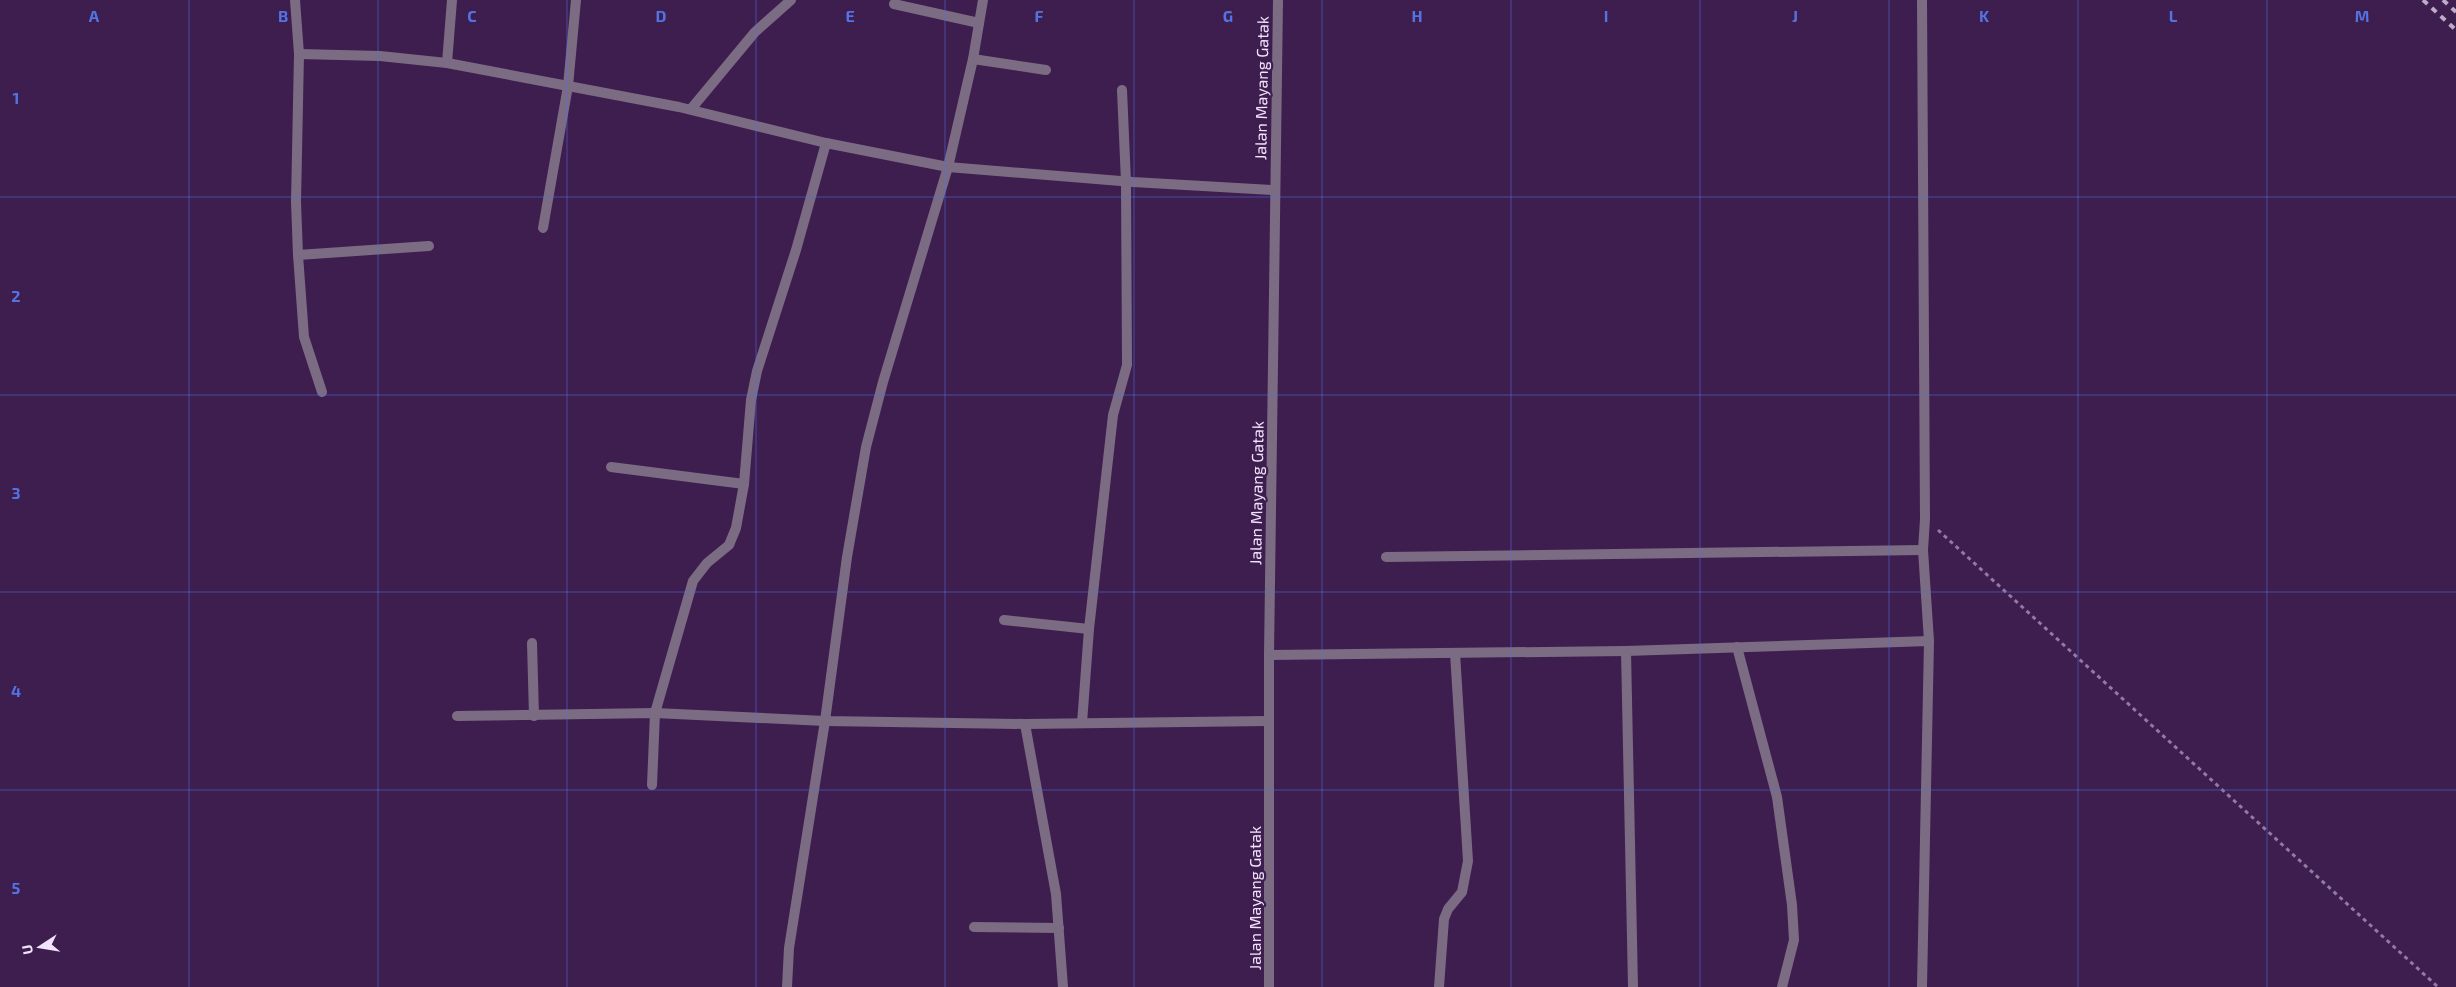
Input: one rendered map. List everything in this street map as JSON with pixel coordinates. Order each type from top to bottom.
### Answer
[{"type":"street","points":[[295,0],[299,54],[296,202],[298,255],[304,337],[322,392]]},
{"type":"street","points":[[447,63],[452,0]]},
{"type":"street","points":[[542,228],[568,86],[576,0]]},
{"type":"street","points":[[691,109],[756,32],[791,0]]},
{"type":"street","points":[[787,987],[789,948],[825,721],[847,557],[866,447],[883,382],[948,167],[973,59],[983,0]]},
{"type":"street","name":"Jalan Mayang Gatak","points":[[1269,987],[1268,721],[1278,0]]},
{"type":"street","points":[[1922,0],[1925,519],[1923,550],[1929,641],[1922,987]]},
{"type":"street","points":[[894,4],[979,23]]},
{"type":"street","points":[[299,54],[380,56],[447,63],[691,109],[826,143],[948,167],[1126,182],[1274,190]]},
{"type":"street","points":[[973,59],[1046,70]]},
{"type":"street","points":[[1082,723],[1089,629],[1113,415],[1127,365],[1126,182],[1122,90]]},
{"type":"street","points":[[652,785],[655,713],[694,581],[707,562],[730,545],[736,528],[744,484],[751,400],[757,371],[796,250],[826,143]]},
{"type":"street","points":[[298,255],[429,246]]},
{"type":"street","points":[[611,467],[744,484]]},
{"type":"street","points":[[1386,557],[1923,550]]},
{"type":"street","points":[[1004,620],[1089,629]]},
{"type":"street","points":[[1269,654],[1455,654],[1626,651],[1929,641]]},
{"type":"street","points":[[532,643],[534,716]]},
{"type":"street","points":[[1737,647],[1777,798],[1792,905],[1794,940],[1782,987]]},
{"type":"street","points":[[1626,651],[1633,987]]},
{"type":"street","points":[[1439,987],[1444,919],[1448,909],[1462,892],[1467,870],[1455,654]]},
{"type":"street","points":[[458,716],[655,713],[825,721],[1025,724],[1268,721]]},
{"type":"street","points":[[1025,724],[1056,894],[1063,987]]},
{"type":"street","points":[[974,927],[1059,928]]},
{"type":"path","points":[[1925,519],[2438,987]]},
{"type":"railway","points":[[2423,0],[2456,30]]},
{"type":"railway","points":[[2443,0],[2456,12]]}]
